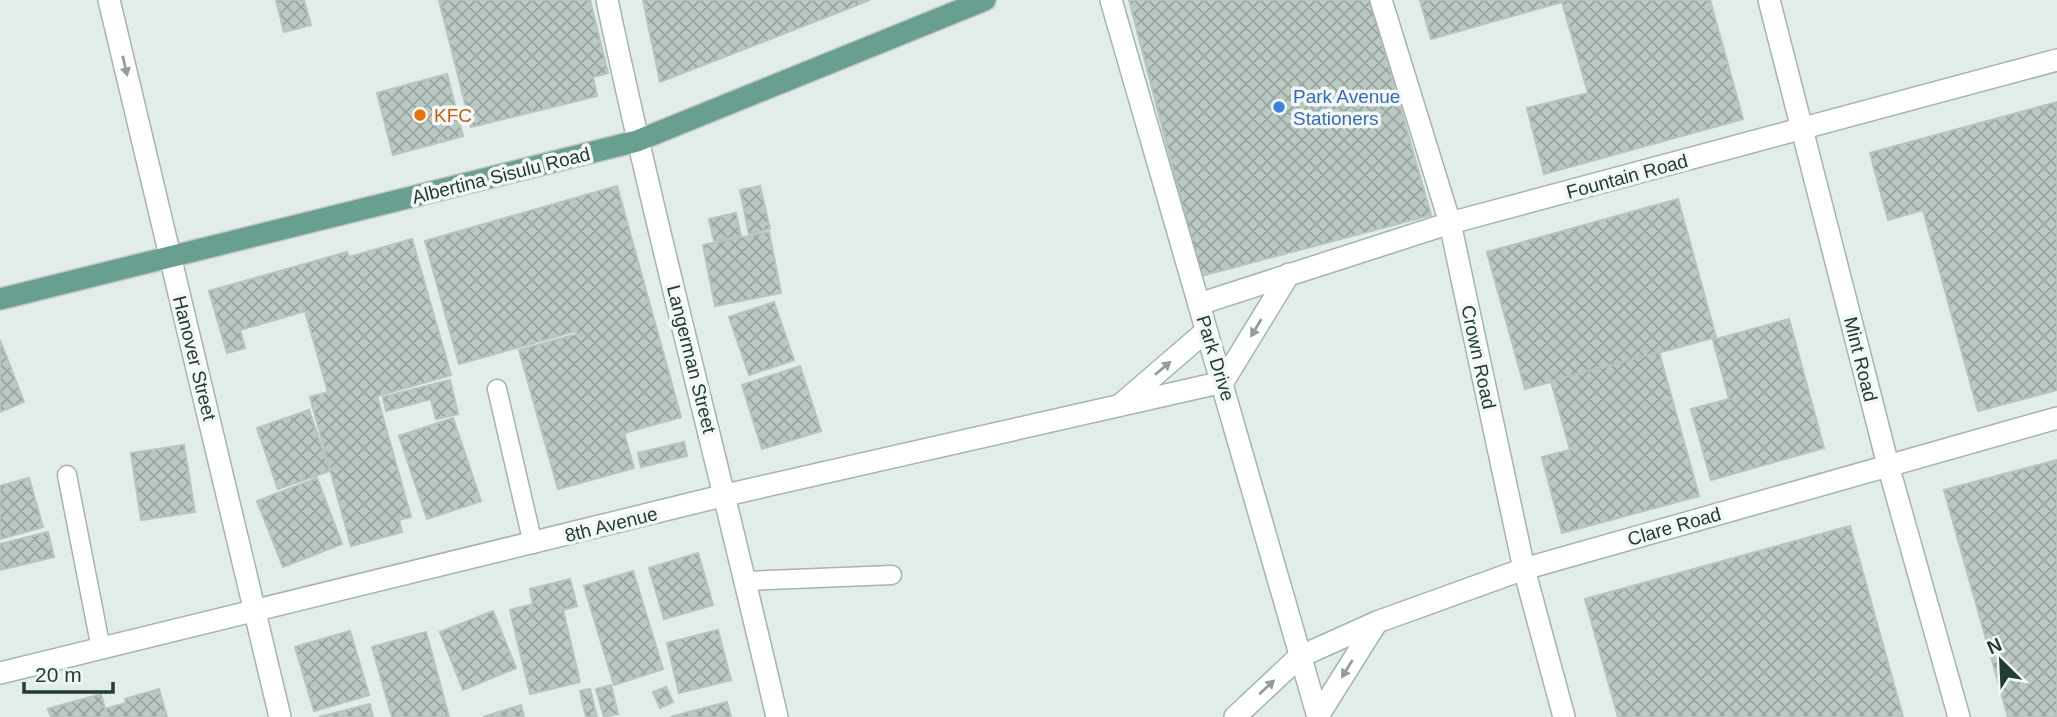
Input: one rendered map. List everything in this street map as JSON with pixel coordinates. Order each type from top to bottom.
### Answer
[{"type":"main road","name":"Albertina Sisulu Road","points":[[0,299],[637,141],[985,0]]},
{"type":"street","name":"Hanover Street","points":[[109,0],[280,717]]},
{"type":"street","name":"Langerman Street","points":[[607,0],[637,141],[726,495],[777,717]]},
{"type":"street","name":"Park Drive","points":[[1111,0],[1223,382],[1317,717]]},
{"type":"street","name":"Crown Road","points":[[1381,0],[1450,223],[1524,569],[1564,717]]},
{"type":"street","name":"Mint Road","points":[[1769,0],[1888,465],[1959,717]]},
{"type":"street","name":"Fountain Road","points":[[1199,303],[1450,223],[2057,60]]},
{"type":"street","points":[[1223,382],[1289,274]]},
{"type":"street","points":[[1120,405],[1206,331]]},
{"type":"street","name":"8th Avenue","points":[[0,673],[726,495],[1223,382]]},
{"type":"street","name":"Clare Road","points":[[1235,717],[1299,657],[1377,621],[1524,569],[2057,418]]},
{"type":"street","points":[[1317,717],[1377,621]]},
{"type":"lane","points":[[497,389],[533,544]]},
{"type":"lane","points":[[67,475],[102,649]]},
{"type":"lane","points":[[746,582],[892,575]]},
{"type":"building","points":[[276,0],[304,0],[311,25],[284,32]]},
{"type":"building","points":[[439,0],[590,0],[608,73],[593,77],[597,96],[471,127]]},
{"type":"building","points":[[643,0],[870,0],[660,82]]},
{"type":"building","name":"Park Avenue Stationers","points":[[1129,0],[1370,0],[1431,215],[1201,276]]},
{"type":"building","points":[[1420,0],[1710,0],[1743,119],[1544,174],[1527,108],[1588,93],[1562,2],[1431,39]]},
{"type":"building","name":"KFC","points":[[447,74],[463,136],[393,155],[377,93]]},
{"type":"building","points":[[2057,102],[2057,390],[1978,411],[1923,210],[1888,220],[1870,153]]},
{"type":"building","points":[[617,186],[681,417],[624,433],[634,468],[558,489],[519,350],[577,334],[576,331],[459,364],[425,241]]},
{"type":"building","points":[[760,186],[770,229],[749,234],[740,190]]},
{"type":"building","points":[[1678,199],[1716,337],[1525,389],[1487,252]]},
{"type":"building","points":[[736,213],[741,236],[714,241],[709,219]]},
{"type":"building","points":[[769,232],[781,293],[715,306],[703,245]]},
{"type":"building","points":[[412,239],[451,375],[377,396],[411,517],[399,520],[402,532],[351,546],[310,397],[328,392],[305,311],[240,330],[245,348],[227,353],[209,291],[347,252],[349,257]]},
{"type":"building","points":[[774,302],[794,360],[749,375],[729,317]]},
{"type":"building","points":[[1789,319],[1824,448],[1711,480],[1691,409],[1729,399],[1713,340]]},
{"type":"building","points":[[0,340],[24,402],[0,412]]},
{"type":"building","points":[[1659,352],[1699,496],[1562,533],[1542,457],[1570,450],[1551,381]]},
{"type":"building","points":[[800,366],[821,431],[762,449],[742,385]]},
{"type":"building","points":[[450,380],[458,414],[436,419],[431,399],[386,411],[383,397]]},
{"type":"building","points":[[309,410],[330,471],[278,489],[257,428]]},
{"type":"building","points":[[453,418],[481,501],[427,519],[399,436]]},
{"type":"building","points":[[684,442],[687,456],[641,467],[638,453]]},
{"type":"building","points":[[184,445],[195,512],[141,520],[131,453]]},
{"type":"building","points":[[2057,460],[2057,717],[2008,717],[1944,490]]},
{"type":"building","points":[[29,478],[43,527],[0,539],[0,486]]},
{"type":"building","points":[[317,478],[342,544],[283,567],[257,501]]},
{"type":"building","points":[[1850,526],[1903,717],[1618,717],[1585,599]]},
{"type":"building","points":[[48,532],[54,557],[0,570],[0,544]]},
{"type":"building","points":[[698,553],[713,605],[664,619],[649,568]]},
{"type":"building","points":[[633,571],[663,669],[614,685],[584,586]]},
{"type":"building","points":[[570,579],[577,606],[563,610],[580,682],[530,694],[510,610],[533,604],[530,589]]},
{"type":"building","points":[[493,611],[516,668],[463,690],[440,632]]},
{"type":"building","points":[[718,630],[731,680],[679,693],[667,643]]},
{"type":"building","points":[[350,631],[369,695],[314,711],[295,647]]},
{"type":"building","points":[[426,632],[449,717],[392,717],[372,647]]},
{"type":"building","points":[[611,685],[618,714],[604,717],[596,689]]},
{"type":"building","points":[[666,687],[673,702],[660,708],[653,692]]},
{"type":"building","points":[[159,689],[167,717],[51,717],[48,709],[101,694],[105,709],[126,703],[125,699]]},
{"type":"building","points":[[590,689],[597,717],[586,717],[580,691]]},
{"type":"building","points":[[727,702],[731,717],[670,717]]},
{"type":"building","points":[[370,704],[373,717],[319,717]]},
{"type":"building","points":[[521,705],[524,717],[483,717]]},
{"type":"place","name":"Park Avenue Stationers","points":[[1279,107]]},
{"type":"place","name":"KFC","points":[[420,115]]}]
